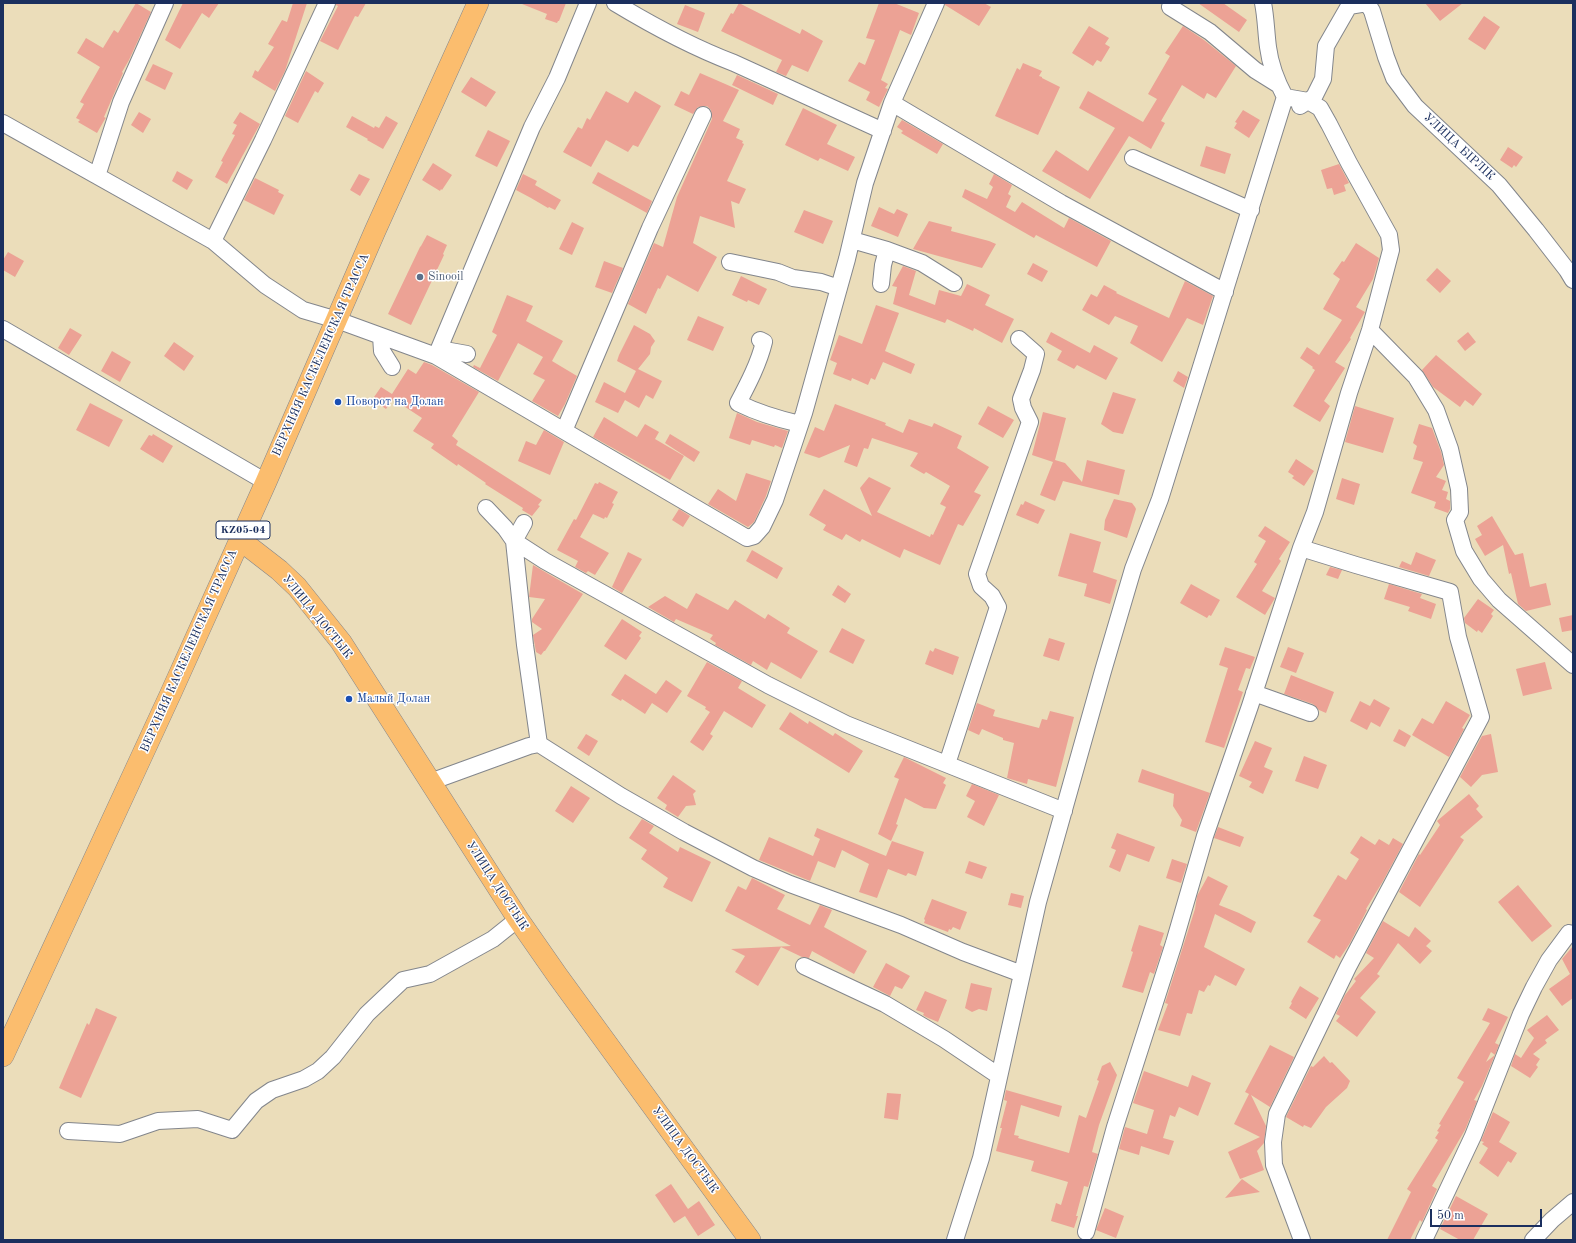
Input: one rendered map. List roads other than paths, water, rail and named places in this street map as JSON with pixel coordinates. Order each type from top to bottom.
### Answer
[{"type":"main road","name":"ВЕРХНЯЯ КАСКЕЛЕНСКАЯ ТРАССА","points":[[3,1056],[266,482],[478,3]]},
{"type":"main road","name":"УЛИЦА ДОСТЫК","points":[[239,539],[279,570],[296,587],[341,642],[518,919],[750,1240]]},
{"type":"street","points":[[97,176],[121,102],[165,3]]},
{"type":"street","points":[[213,241],[263,140],[327,3]]},
{"type":"street","points":[[437,352],[532,127],[557,78],[588,3]]},
{"type":"street","points":[[615,3],[656,27],[709,53],[883,131]]},
{"type":"street","points":[[437,352],[595,451],[747,538],[754,536],[762,527],[775,500],[800,424],[852,240],[865,183],[892,103],[936,3]]},
{"type":"street","points":[[954,1240],[981,1158],[1038,902],[1133,569],[1160,499],[1279,118],[1282,91],[1268,48],[1266,19],[1263,3]]},
{"type":"street","points":[[1279,118],[1314,97],[1323,79],[1326,46],[1348,4],[1367,3]]},
{"type":"street","name":"УЛИЦА БІРЛІК","points":[[1367,3],[1372,11],[1394,78],[1415,106],[1499,185],[1536,230],[1573,280]]},
{"type":"street","points":[[1086,1232],[1115,1127],[1174,943],[1205,836],[1254,693],[1301,548],[1317,505],[1349,393],[1370,330],[1391,250],[1389,236],[1349,163],[1330,124],[1320,108],[1308,101],[1282,91],[1210,32],[1170,7]]},
{"type":"street","points":[[892,103],[1061,203],[1225,292]]},
{"type":"street","points":[[564,431],[650,228],[703,115]]},
{"type":"street","points":[[3,123],[213,241],[265,285],[303,310],[337,320],[381,336],[437,352],[467,354]]},
{"type":"street","points":[[1133,158],[1251,210]]},
{"type":"street","points":[[852,240],[888,250],[922,263],[954,283]]},
{"type":"street","points":[[881,284],[883,265],[888,250]]},
{"type":"street","points":[[730,262],[778,272],[792,278],[821,282],[839,288]]},
{"type":"street","points":[[3,329],[266,482]]},
{"type":"street","points":[[1370,330],[1416,376],[1436,410],[1450,449],[1459,489],[1460,512],[1455,520],[1464,551],[1481,579],[1499,600],[1572,664]]},
{"type":"street","points":[[381,336],[382,351],[392,367]]},
{"type":"street","points":[[947,764],[998,607],[992,596],[981,586],[978,574],[1030,422],[1023,408],[1022,399],[1036,354],[1019,339]]},
{"type":"street","points":[[760,340],[764,342],[762,351],[748,385],[738,403],[777,419],[800,424]]},
{"type":"street","points":[[486,508],[505,528],[514,541],[545,561],[768,685],[846,724],[1064,812]]},
{"type":"street","points":[[524,523],[514,541],[525,645],[539,744]]},
{"type":"street","points":[[1301,548],[1450,592],[1458,636],[1481,718],[1348,967],[1278,1114],[1273,1142],[1274,1165],[1302,1240]]},
{"type":"street","points":[[1254,693],[1310,713]]},
{"type":"street","points":[[430,782],[529,746],[539,744],[621,796],[684,832],[753,868],[790,884],[901,925],[963,952],[1022,974]]},
{"type":"street","points":[[68,1131],[120,1134],[158,1121],[198,1119],[232,1130],[256,1101],[272,1090],[304,1080],[318,1071],[333,1057],[367,1014],[403,980],[430,974],[493,939],[518,919]]},
{"type":"street","points":[[1424,1240],[1473,1136],[1521,1014],[1549,960],[1568,933]]},
{"type":"street","points":[[804,966],[885,1004],[944,1039],[999,1076]]},
{"type":"street","points":[[1533,1240],[1552,1220],[1573,1202]]},
{"type":"place","name":"Sinooil","points":[[420,277]]},
{"type":"place","name":"Поворот на Долан","points":[[338,402]]},
{"type":"place","name":"Малый Долан","points":[[349,699]]}]
